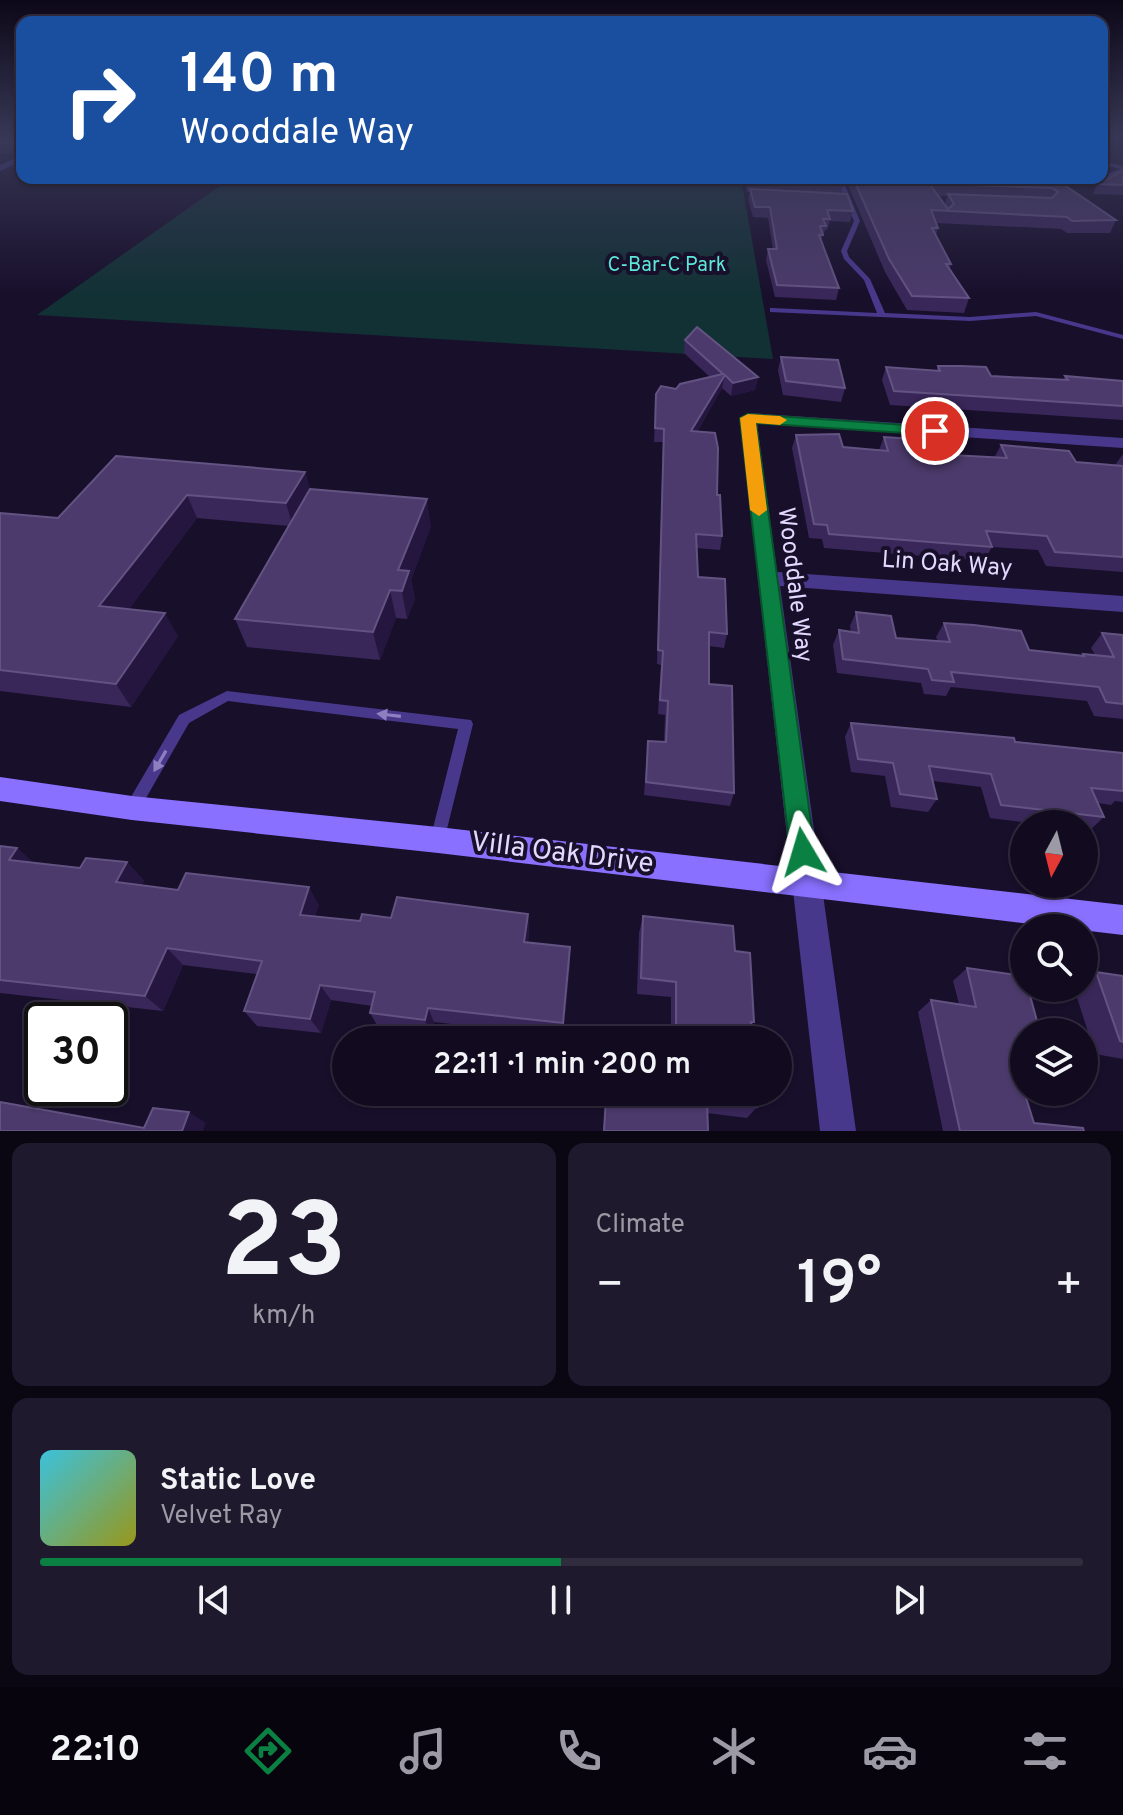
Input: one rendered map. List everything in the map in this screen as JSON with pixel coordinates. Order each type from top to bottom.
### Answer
[{"type":"street","name":"Wooddale Way","points":[[838,1131],[748,418],[1123,443]]},
{"type":"street","name":"Lin Oak Way","points":[[767,578],[1123,604]]},
{"type":"street","name":"Villa Oak Drive","points":[[0,789],[132,808],[438,840],[1123,920]]},
{"type":"lane","points":[[845,190],[857,221],[844,251],[846,258],[863,274],[882,315]]},
{"type":"lane","points":[[840,200],[850,200]]},
{"type":"lane","points":[[773,310],[970,319],[1036,314],[1123,337]]},
{"type":"lane","points":[[132,808],[184,719],[227,696],[466,724],[438,840]]},
{"type":"green space","name":"C-Bar-C Park","points":[[214,190],[743,190],[773,359],[37,315]]},
{"type":"building","points":[[750,190],[847,194],[853,211],[827,210],[830,219],[823,219],[826,226],[820,226],[823,235],[819,235],[839,288],[777,285],[768,249],[777,249],[770,207],[755,207]]},
{"type":"building","points":[[858,190],[934,190],[948,209],[954,204],[948,194],[1052,198],[1058,192],[1055,190],[1071,190],[1116,220],[1072,221],[1067,217],[931,210],[938,228],[932,228],[951,264],[946,264],[969,298],[912,296],[889,259]]},
{"type":"building","points":[[697,327],[758,377],[733,383],[725,375],[691,431],[715,433],[718,448],[717,495],[720,495],[722,536],[696,534],[698,577],[725,579],[727,634],[709,632],[709,684],[732,686],[734,793],[646,782],[648,741],[666,742],[668,701],[660,700],[663,651],[658,650],[664,429],[655,428],[656,394],[661,386],[676,389],[680,384],[723,374],[685,340]]},
{"type":"building","points":[[781,357],[838,360],[845,388],[786,381]]},
{"type":"building","points":[[938,366],[986,367],[991,376],[1068,380],[1065,376],[1123,381],[1123,406],[894,391],[886,367],[940,371]]},
{"type":"building","points":[[839,434],[843,447],[888,451],[884,437],[944,441],[951,455],[1007,458],[1001,445],[1069,451],[1076,462],[1123,466],[1123,557],[1055,552],[1047,536],[986,531],[992,547],[829,534],[827,525],[814,524],[796,435]]},
{"type":"building","points":[[116,456],[305,472],[286,503],[187,495],[99,606],[165,613],[116,684],[0,670],[0,513],[58,518]]},
{"type":"building","points":[[310,489],[427,499],[398,570],[409,571],[402,591],[390,590],[373,632],[235,619]]},
{"type":"building","points":[[856,612],[891,616],[896,638],[950,642],[944,623],[974,625],[1021,631],[1029,650],[1084,656],[1114,657],[1102,633],[1123,635],[1123,704],[1106,702],[1099,687],[951,672],[954,682],[932,680],[928,669],[843,659],[839,630],[859,633]]},
{"type":"building","points":[[851,723],[1014,738],[1015,742],[1123,753],[1123,791],[1091,788],[1104,817],[1098,816],[1098,810],[1044,810],[1001,805],[991,774],[929,766],[937,799],[900,794],[893,763],[858,759]]},
{"type":"building","points":[[0,846],[17,848],[9,860],[80,868],[86,858],[127,862],[116,882],[178,890],[186,873],[309,887],[300,915],[360,921],[362,914],[391,918],[397,897],[528,914],[524,942],[570,947],[563,1023],[428,1008],[425,1020],[370,1013],[375,992],[320,985],[310,1019],[244,1011],[262,961],[167,948],[145,996],[0,980]]},
{"type":"building","points":[[643,916],[733,926],[735,951],[750,953],[754,1022],[751,1022],[751,1026],[676,1026],[676,982],[641,978]]},
{"type":"building","points":[[967,968],[1010,974],[1010,1002],[1032,1002],[1036,1018],[1010,1018],[1010,1106],[1029,1106],[1034,1123],[1083,1128],[1084,1131],[960,1131],[931,1000],[976,1007]]},
{"type":"building","points":[[1098,972],[1123,976],[1123,1042],[1120,1041]]},
{"type":"building","points":[[0,1102],[144,1128],[153,1108],[189,1112],[182,1131],[0,1131]]},
{"type":"building","points":[[606,1106],[707,1106],[708,1131],[604,1131]]},
{"type":"slow traffic","points":[[759,510],[748,418],[780,420]]},
{"type":"route","points":[[803,852],[748,418],[935,431]]}]
